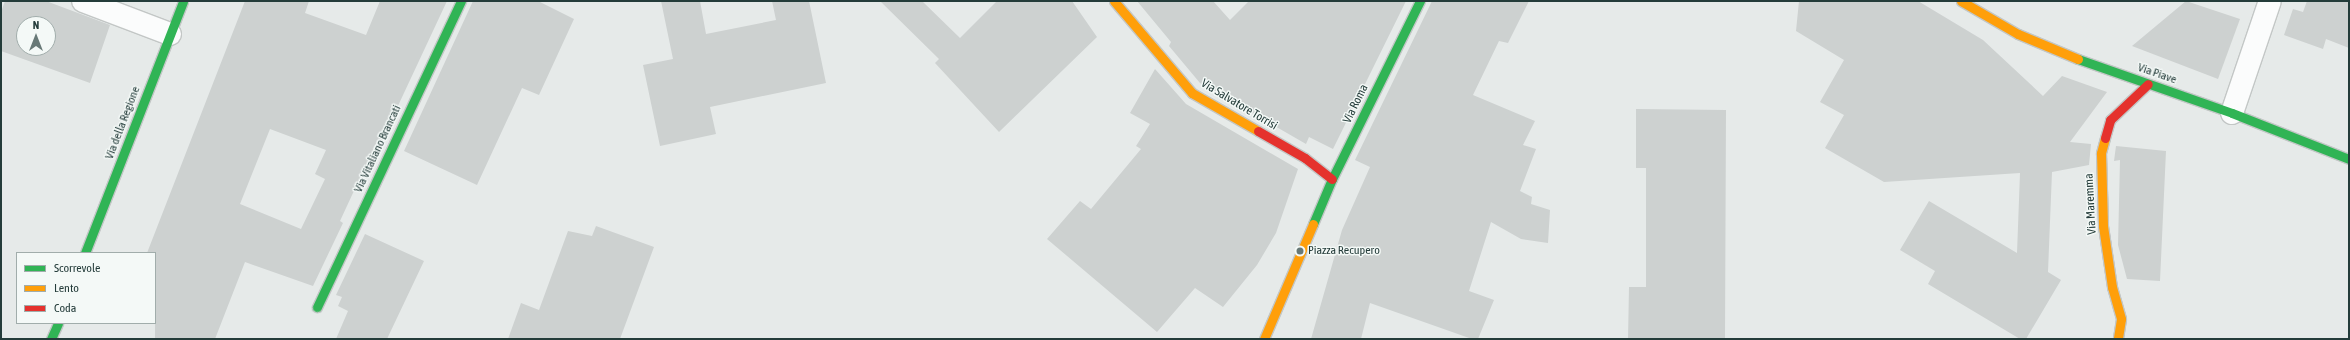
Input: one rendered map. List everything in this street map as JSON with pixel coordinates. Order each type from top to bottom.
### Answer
[{"type":"street","points":[[83,1],[170,34]]},
{"type":"street","name":"Via della Regione","points":[[85,252],[183,1]]},
{"type":"street","name":"Via Vitaliano Brancati","points":[[317,307],[461,1]]},
{"type":"street","name":"Via Salvatore Torrisi","points":[[1114,1],[1192,93],[1305,158],[1332,179]]},
{"type":"street","name":"Via Roma","points":[[1264,339],[1332,179],[1420,1]]},
{"type":"street","name":"Via Piave","points":[[1961,1],[2018,34],[2074,58],[2232,113],[2349,159]]},
{"type":"street","points":[[2232,113],[2270,1]]},
{"type":"street","name":"Via Maremma","points":[[2118,339],[2121,319],[2112,287],[2103,226],[2101,153],[2110,120],[2148,84]]},
{"type":"street","points":[[51,339],[58,324]]},
{"type":"building","points":[[5,1],[46,1],[110,25],[90,83],[1,51],[1,12]]},
{"type":"building","points":[[245,1],[309,1],[305,13],[366,35],[380,1],[447,1],[382,140],[378,139],[340,221],[343,223],[313,286],[245,262],[215,339],[155,339],[156,252],[147,252]],"holes":[[[270,129],[326,150],[315,174],[325,179],[301,229],[240,204]]]},
{"type":"building","points":[[473,1],[538,1],[574,19],[539,95],[522,88],[477,185],[404,151]]},
{"type":"building","points":[[661,1],[700,1],[706,34],[776,20],[772,1],[809,1],[826,83],[710,107],[716,134],[660,146],[643,65],[673,59]]},
{"type":"building","points":[[880,1],[922,1],[960,38],[997,1],[1072,1],[1097,37],[999,132],[935,63],[939,59]]},
{"type":"building","points":[[1137,1],[1213,1],[1230,20],[1249,1],[1406,1],[1333,149],[1309,137],[1306,144],[1200,83],[1169,46],[1171,42]]},
{"type":"building","points":[[1432,1],[1529,1],[1508,43],[1499,41],[1473,95],[1535,121],[1523,145],[1536,149],[1520,191],[1532,197],[1531,204],[1550,210],[1548,243],[1521,239],[1491,222],[1469,291],[1494,300],[1478,339],[1472,339],[1370,303],[1361,339],[1311,339],[1342,230],[1370,167],[1355,160]]},
{"type":"building","points":[[1799,1],[1918,1],[1983,40],[2043,96],[2062,76],[2107,92],[2070,142],[2091,144],[2089,165],[2052,172],[2048,272],[2061,280],[2026,339],[2020,339],[1928,284],[1935,271],[1900,250],[1929,201],[2017,253],[2020,173],[1884,182],[1825,148],[1844,115],[1820,102],[1844,60],[1796,31]]},
{"type":"building","points":[[2186,1],[2240,19],[2218,79],[2132,46]]},
{"type":"building","points":[[2307,1],[2349,1],[2349,48],[2326,39],[2323,49],[2284,35],[2293,9],[2303,12]]},
{"type":"building","points":[[1155,69],[1186,104],[1298,169],[1276,233],[1257,265],[1223,307],[1195,288],[1157,332],[1047,239],[1080,201],[1091,209],[1141,149],[1136,146],[1150,124],[1130,113]]},
{"type":"building","points":[[1636,109],[1726,110],[1725,339],[1628,339],[1629,287],[1646,287],[1646,168],[1636,168]]},
{"type":"building","points":[[2116,146],[2166,151],[2160,281],[2127,279],[2118,245],[2120,160],[2114,161]]},
{"type":"building","points":[[596,226],[654,247],[620,339],[508,339],[521,303],[539,310],[568,231],[592,236]]},
{"type":"building","points":[[365,234],[424,261],[387,339],[336,339],[348,311],[338,306],[342,297],[336,295]]},
{"type":"traffic: fast","points":[[85,252],[183,1]]},
{"type":"traffic: fast","points":[[317,307],[461,1]]},
{"type":"traffic: fast","points":[[1313,224],[1332,179],[1420,1]]},
{"type":"traffic: fast","points":[[2078,59],[2232,113],[2349,159]]},
{"type":"traffic: fast","points":[[51,339],[58,324]]},
{"type":"traffic: slow","points":[[1114,1],[1192,93],[1258,131]]},
{"type":"traffic: slow","points":[[1961,1],[2018,34],[2078,59]]},
{"type":"traffic: slow","points":[[2105,138],[2101,153],[2103,226],[2112,287],[2121,319],[2118,339]]},
{"type":"traffic: slow","points":[[1264,339],[1313,224]]},
{"type":"traffic: jam","points":[[2105,138],[2110,120],[2148,84]]},
{"type":"traffic: jam","points":[[1258,131],[1305,158],[1332,179]]},
{"type":"place","name":"Piazza Recupero","points":[[1300,251]]}]
